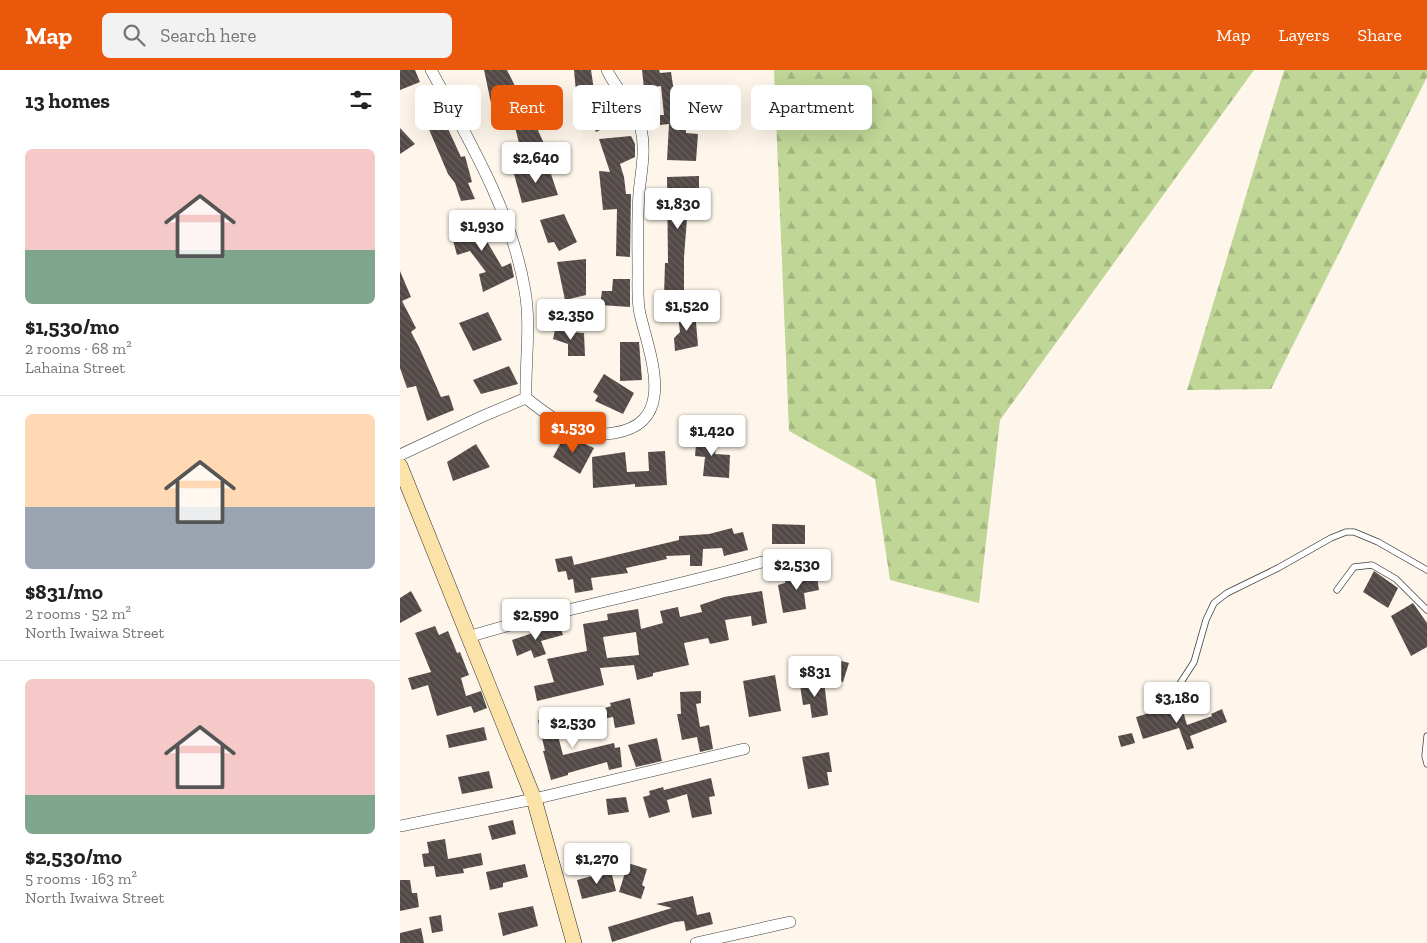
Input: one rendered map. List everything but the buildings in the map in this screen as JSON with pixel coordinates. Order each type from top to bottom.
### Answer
[{"type":"street","points":[[432,70],[473,150],[510,230],[526,293],[526,398]]},
{"type":"street","points":[[526,398],[549,417],[577,431],[604,435],[627,431],[646,419],[654,400],[656,382],[639,312],[639,195],[643,150],[641,128],[607,70]]},
{"type":"street","points":[[400,455],[481,416],[526,398]]},
{"type":"street","points":[[400,466],[534,799],[574,943]]},
{"type":"street","points":[[468,637],[527,619],[704,578],[762,562]]},
{"type":"street","points":[[400,826],[534,799],[744,749]]},
{"type":"street","points":[[696,943],[790,922]]},
{"type":"lane","points":[[1172,696],[1194,662],[1206,620],[1214,603],[1226,594],[1278,568],[1330,538],[1346,532],[1354,532],[1378,542],[1427,570]]},
{"type":"lane","points":[[1337,590],[1354,566],[1372,565],[1396,579],[1427,610]]},
{"type":"lane","points":[[1427,736],[1425,756],[1427,764]]},
{"type":"green space","points":[[774,70],[1254,70],[1000,420],[979,603],[890,580],[875,479],[789,431],[776,130],[872,130],[872,85],[775,85]]},
{"type":"green space","points":[[1284,70],[1427,70],[1427,77],[1271,389],[1187,390]]}]
